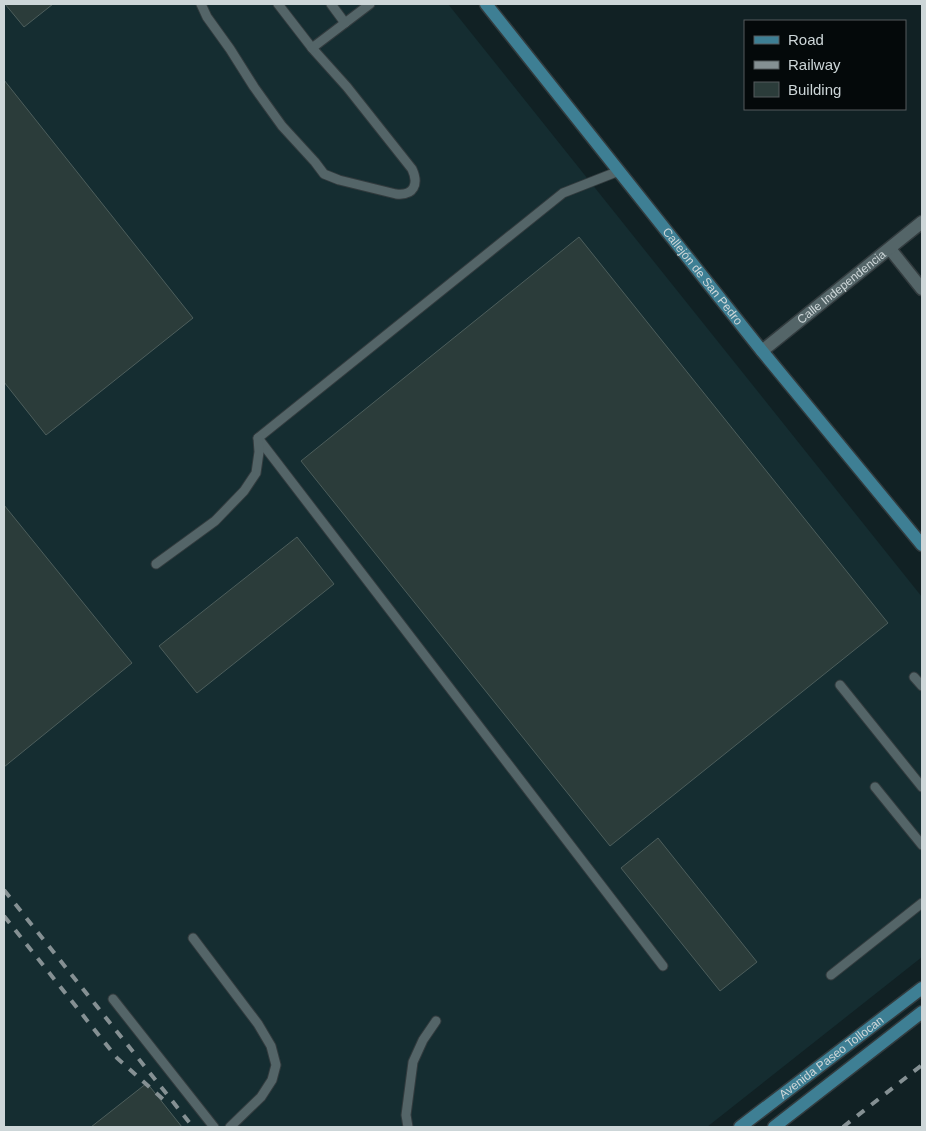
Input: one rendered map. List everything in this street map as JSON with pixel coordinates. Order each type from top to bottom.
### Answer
[{"type":"main road","name":"Callejón de San Pedro","points":[[486,4],[762,351],[922,545]]},
{"type":"main road","name":"Avenida Paseo Tollocan","points":[[740,1127],[922,988]]},
{"type":"main road","name":"Avenida Paseo Tollocan","points":[[774,1127],[922,1012]]},
{"type":"street","name":"Calle Independencia","points":[[762,351],[922,222]]},
{"type":"street","points":[[890,249],[922,289]]},
{"type":"lane","points":[[201,4],[207,17],[282,126],[324,174],[339,180],[401,195],[413,190],[416,180],[412,169],[278,4]]},
{"type":"lane","points":[[331,4],[345,23]]},
{"type":"lane","points":[[312,48],[370,4]]},
{"type":"lane","points":[[258,438],[563,193],[619,171]]},
{"type":"lane","points":[[156,564],[215,521],[244,491],[256,473],[259,452],[258,438]]},
{"type":"lane","points":[[258,438],[663,966]]},
{"type":"lane","points":[[914,677],[922,686]]},
{"type":"lane","points":[[840,685],[922,787]]},
{"type":"lane","points":[[875,787],[922,845]]},
{"type":"lane","points":[[831,975],[922,903]]},
{"type":"lane","points":[[193,938],[258,1024],[271,1046],[276,1064],[272,1080],[261,1096],[230,1127]]},
{"type":"lane","points":[[113,999],[214,1127]]},
{"type":"lane","points":[[408,1127],[406,1115],[413,1062],[423,1040],[436,1021]]},
{"type":"shaded area","points":[[4,4],[448,4],[922,597],[922,957],[707,1127],[4,1127]]},
{"type":"building","points":[[5,4],[53,4],[24,27]]},
{"type":"building","points":[[4,80],[193,318],[46,435],[4,382]]},
{"type":"building","points":[[579,237],[888,623],[610,846],[301,461]]},
{"type":"building","points":[[4,505],[132,663],[4,767]]},
{"type":"building","points":[[297,537],[334,584],[197,693],[159,646]]},
{"type":"building","points":[[658,838],[757,962],[720,991],[621,868]]},
{"type":"building","points":[[147,1083],[182,1127],[91,1127]]},
{"type":"railway","points":[[4,890],[193,1127]]},
{"type":"railway","points":[[4,916],[117,1058],[166,1102]]},
{"type":"railway","points":[[843,1127],[922,1065]]}]
